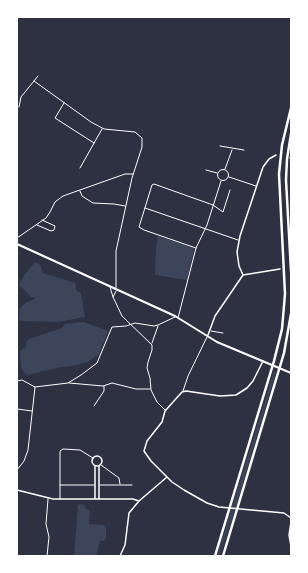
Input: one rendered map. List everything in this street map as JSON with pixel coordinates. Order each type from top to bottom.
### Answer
[{"type":"highway","points":[[215,556],[272,370],[282,329],[285,294],[279,200],[279,166],[283,138],[291,108]]},
{"type":"highway","points":[[291,134],[287,154],[286,184],[291,271]]},
{"type":"highway","points":[[223,556],[281,364],[288,337],[291,314]]},
{"type":"main road","points":[[17,244],[177,317],[226,346],[291,373]]},
{"type":"street","points":[[19,107],[21,98],[38,76]]},
{"type":"street","points":[[34,81],[91,122],[103,128],[135,132],[142,138],[142,147],[133,174],[116,251],[116,289],[113,297]]},
{"type":"street","points":[[64,103],[55,118],[94,143]]},
{"type":"street","points":[[80,168],[103,128]]},
{"type":"street","points":[[220,146],[244,150]]},
{"type":"street","points":[[228,177],[228,173],[225,170],[232,148]]},
{"type":"street","points":[[243,275],[238,258],[239,240],[263,167],[269,159],[276,155]]},
{"type":"street","points":[[206,170],[218,174]]},
{"type":"street","points":[[218,174],[220,170],[225,170]]},
{"type":"street","points":[[17,238],[37,225],[50,212],[55,202],[63,196],[125,174],[133,174]]},
{"type":"street","points":[[218,174],[218,178],[221,180]]},
{"type":"street","points":[[228,177],[257,186]]},
{"type":"street","points":[[221,180],[226,180],[228,177]]},
{"type":"street","points":[[68,383],[97,362],[112,327],[134,323],[149,326],[158,325],[177,317],[196,248],[205,228],[221,180]]},
{"type":"street","points":[[196,248],[140,228],[138,225],[151,187],[154,184],[213,205],[223,212],[230,190]]},
{"type":"street","points":[[80,190],[82,196],[92,203],[126,206]]},
{"type":"street","points":[[144,208],[239,240]]},
{"type":"street","points":[[37,225],[52,231],[54,230],[55,226],[42,220]]},
{"type":"street","points":[[280,269],[243,275],[215,316],[188,376],[183,391],[165,411],[162,422],[147,441],[144,451],[150,461],[168,477],[184,490],[207,503],[223,508],[284,513],[291,518]]},
{"type":"street","points":[[110,287],[122,316],[151,344]]},
{"type":"street","points":[[158,325],[151,344],[152,350],[147,368],[151,389],[157,402],[165,411]]},
{"type":"street","points":[[210,330],[223,333]]},
{"type":"street","points":[[183,391],[220,396],[236,395],[248,388],[263,361]]},
{"type":"street","points":[[17,381],[22,380],[35,387],[68,383],[104,386],[112,383],[136,389],[151,389]]},
{"type":"street","points":[[94,406],[104,391],[104,386]]},
{"type":"street","points":[[17,470],[27,455],[35,387]]},
{"type":"street","points":[[17,409],[32,411]]},
{"type":"street","points":[[60,499],[61,450],[80,450],[93,458],[97,456],[101,458],[99,498]]},
{"type":"street","points":[[93,458],[93,463],[95,466],[95,498]]},
{"type":"street","points":[[95,466],[100,465],[119,478],[120,485]]},
{"type":"street","points":[[120,556],[125,545],[129,513],[139,501],[168,477]]},
{"type":"street","points":[[60,485],[95,485]]},
{"type":"street","points":[[99,485],[132,485]]},
{"type":"street","points":[[17,490],[48,499],[99,498],[133,499],[139,501]]},
{"type":"street","points":[[47,556],[49,537],[46,524],[48,499]]},
{"type":"street","points":[[291,522],[289,535],[291,547]]},
{"type":"shaded area","points":[[158,236],[194,248],[187,280],[155,275],[156,245]]},
{"type":"shaded area","points":[[36,261],[36,263],[40,264],[43,273],[76,283],[75,288],[81,293],[85,317],[58,322],[19,320],[20,308],[27,302],[35,299],[34,297],[32,298],[19,285],[24,275]]},
{"type":"shaded area","points":[[84,322],[108,331],[98,356],[88,362],[73,366],[61,367],[28,375],[24,373],[21,367],[20,351],[26,347],[26,342],[29,339],[62,328],[65,324]]},
{"type":"shaded area","points":[[274,371],[276,372],[230,527],[220,556],[239,494],[219,556],[217,556]]},
{"type":"shaded area","points":[[81,504],[90,511],[89,524],[104,525],[106,529],[106,538],[104,541],[100,541],[96,556],[74,556],[78,505]]}]
